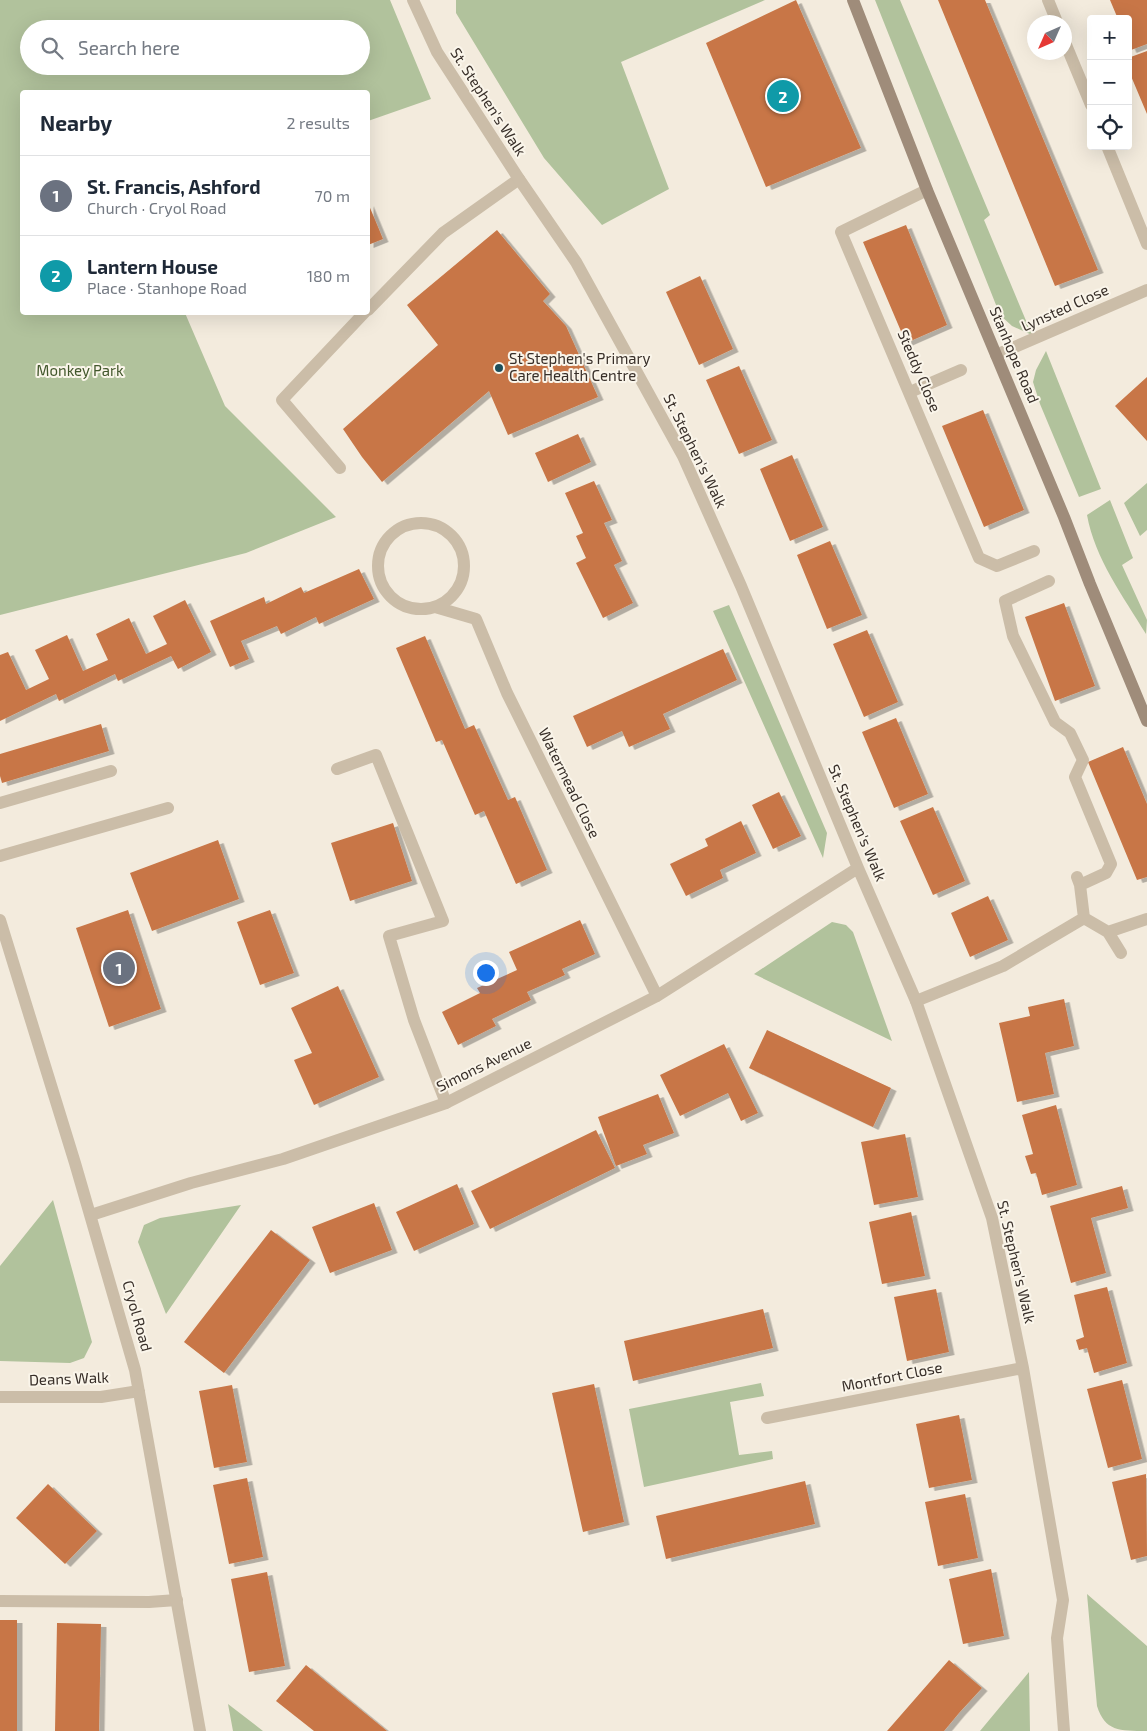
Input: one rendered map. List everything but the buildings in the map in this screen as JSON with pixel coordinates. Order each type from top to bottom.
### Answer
[{"type":"street","name":"St. Stephen's Walk","points":[[413,0],[437,52],[519,179],[576,262],[683,456],[741,586],[858,868],[916,1001],[992,1218],[1023,1368],[1063,1600],[1057,1638],[1064,1731]]},
{"type":"street","name":"Stanhope Road","points":[[853,0],[928,190],[1147,721]]},
{"type":"street","points":[[1048,0],[1055,15]]},
{"type":"street","points":[[1072,59],[1087,95]]},
{"type":"street","points":[[1109,150],[1147,244]]},
{"type":"street","points":[[370,307],[443,233],[519,179]]},
{"type":"street","name":"Steddy Close","points":[[928,190],[841,232],[979,558],[998,566],[1034,550]]},
{"type":"street","name":"Lynsted Close","points":[[996,355],[1147,290]]},
{"type":"street","points":[[340,468],[282,400],[362,315]]},
{"type":"street","points":[[910,392],[961,370]]},
{"type":"street","points":[[424,523],[438,527],[450,535],[459,547],[464,561],[463,576],[457,589],[448,600],[435,607],[421,609],[408,607],[396,601],[386,592],[380,580],[378,566],[380,553],[386,540],[396,531],[410,525],[424,523]]},
{"type":"street","points":[[1049,581],[1005,601],[1012,636],[1055,722],[1070,733],[1084,760],[1075,777],[1111,864],[1106,874],[1078,881],[1084,918]]},
{"type":"street","name":"Watermead Close","points":[[435,607],[476,620],[507,693],[657,996]]},
{"type":"street","points":[[337,769],[376,756],[443,921],[389,936],[414,1020],[446,1103]]},
{"type":"street","points":[[0,803],[111,771]]},
{"type":"street","points":[[0,856],[168,808]]},
{"type":"street","name":"Simons Avenue","points":[[90,1215],[191,1183],[283,1159],[446,1103],[682,982],[858,868]]},
{"type":"street","points":[[916,1001],[1003,966],[1084,918]]},
{"type":"street","points":[[1084,918],[1108,932],[1121,953]]},
{"type":"street","points":[[1108,932],[1147,919]]},
{"type":"street","name":"Cryol Road","points":[[0,920],[135,1370],[200,1731]]},
{"type":"street","name":"Montfort Close","points":[[767,1418],[1023,1368]]},
{"type":"street","name":"Deans Walk","points":[[0,1397],[101,1397],[139,1391]]},
{"type":"street","points":[[0,1601],[149,1602],[177,1600]]},
{"type":"green space","name":"Monkey Park","points":[[0,0],[390,0],[431,99],[370,120],[370,90],[20,90],[20,315],[186,315],[225,406],[336,517],[246,553],[0,615]]},
{"type":"green space","points":[[456,0],[765,0],[621,62],[669,189],[602,225],[544,158],[456,13]]},
{"type":"green space","points":[[875,0],[900,0],[990,215],[984,220],[1032,335],[1012,326],[1000,315]]},
{"type":"green space","points":[[1046,351],[1101,489],[1079,497],[1040,404],[1033,382],[1036,370]]},
{"type":"green space","points":[[1147,483],[1147,530],[1140,536],[1124,503]]},
{"type":"green space","points":[[1110,500],[1133,558],[1122,565],[1147,620],[1146,634],[1111,577],[1096,547],[1091,531],[1087,515]]},
{"type":"green space","points":[[729,605],[827,833],[823,858],[713,611]]},
{"type":"green space","points":[[832,922],[846,925],[853,932],[892,1041],[754,974]]},
{"type":"green space","points":[[53,1200],[92,1342],[84,1358],[70,1363],[0,1361],[0,1266]]},
{"type":"green space","points":[[241,1205],[166,1314],[138,1242],[144,1225],[160,1218]]},
{"type":"green space","points":[[761,1383],[764,1396],[730,1402],[739,1455],[772,1451],[773,1459],[644,1487],[629,1409]]},
{"type":"green space","points":[[1087,1594],[1147,1646],[1147,1731],[1128,1731],[1115,1728],[1109,1725],[1100,1714],[1097,1706]]},
{"type":"green space","points":[[1029,1672],[1030,1731],[980,1731]]},
{"type":"green space","points":[[228,1704],[263,1731],[233,1731]]},
{"type":"place","name":"Lantern House","points":[[783,96]]},
{"type":"place","name":"St Stephen's Primary Care Health Centre","points":[[499,368]]},
{"type":"place","name":"St. Francis, Ashford","points":[[119,968]]}]
